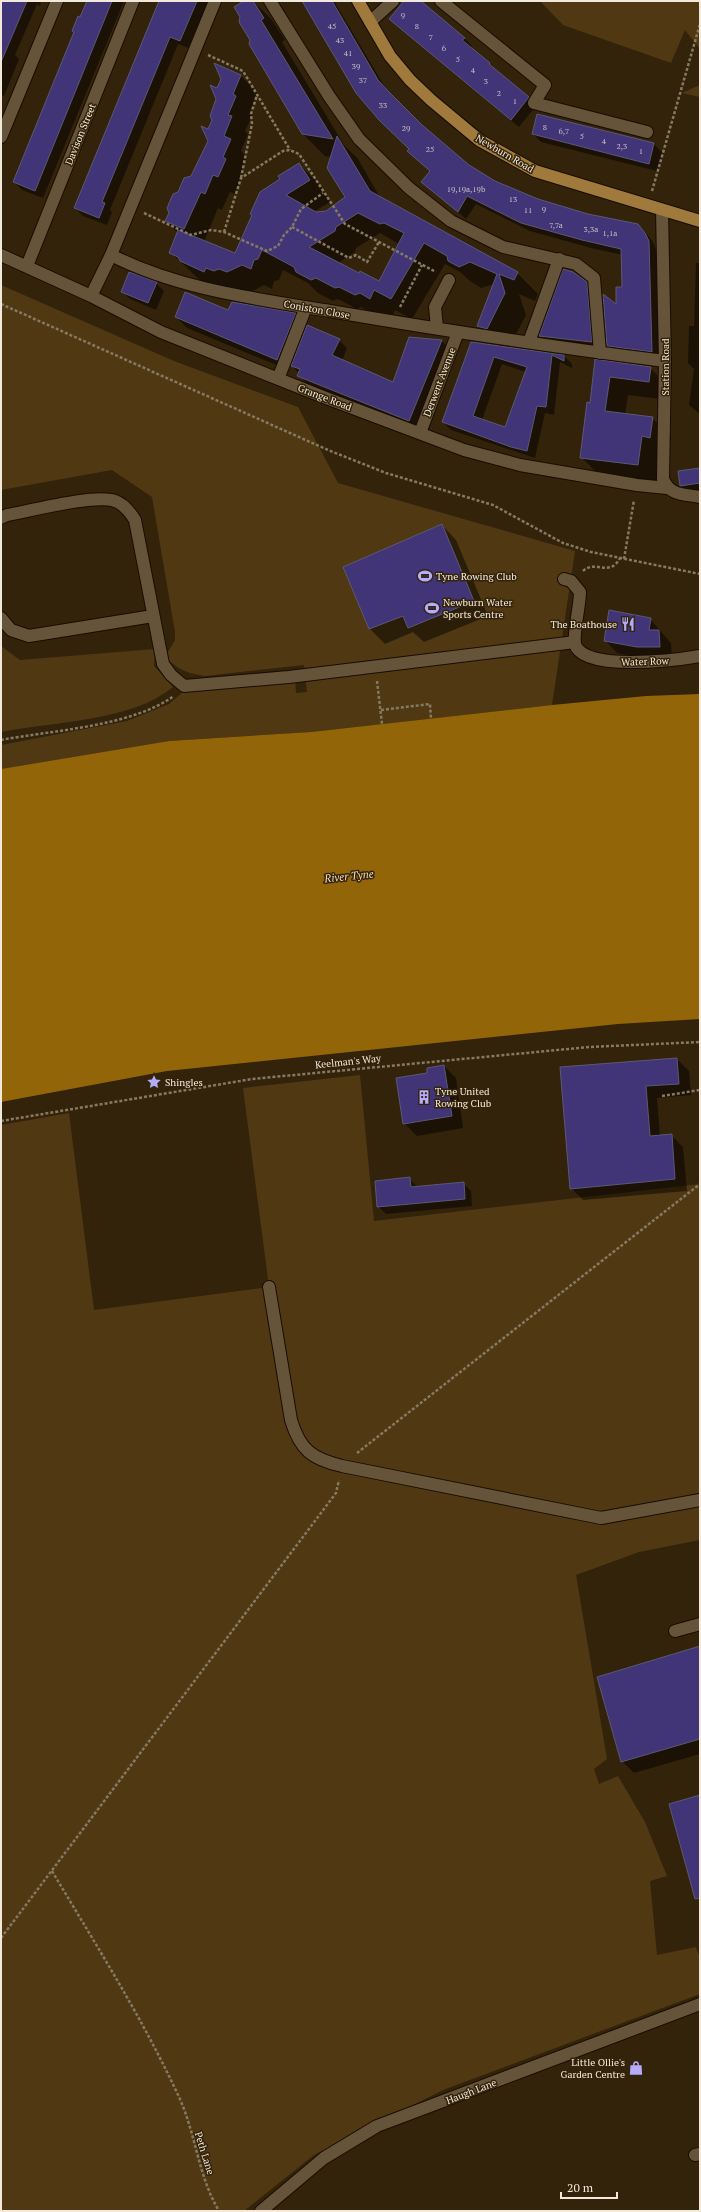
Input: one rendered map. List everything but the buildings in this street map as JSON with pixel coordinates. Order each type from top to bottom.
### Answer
[{"type":"main road","name":"Newburn Road","points":[[358,1],[390,56],[410,80],[431,100],[479,140],[535,171],[700,221]]},
{"type":"street","points":[[1,137],[57,1]]},
{"type":"street","name":"Davison Street","points":[[27,266],[133,1]]},
{"type":"street","points":[[91,296],[111,256],[214,1]]},
{"type":"street","points":[[270,1],[328,96],[359,139],[409,188],[451,221],[503,247],[576,264],[594,278],[600,352]]},
{"type":"street","points":[[370,22],[393,1]]},
{"type":"street","points":[[441,1],[545,86],[534,103],[647,132]]},
{"type":"street","name":"Station Road","points":[[662,210],[665,361],[664,479],[667,488]]},
{"type":"street","name":"Grange Road","points":[[1,255],[91,296],[161,332],[278,379],[464,450],[520,465],[636,485],[667,488]]},
{"type":"street","name":"Coniston Close","points":[[111,256],[151,273],[241,296],[458,332],[665,361]]},
{"type":"street","points":[[529,342],[559,259]]},
{"type":"street","points":[[437,328],[435,307],[450,280]]},
{"type":"street","points":[[278,379],[306,307]]},
{"type":"street","name":"Derwent Avenue","points":[[420,432],[458,332]]},
{"type":"street","points":[[667,488],[673,492],[700,497]]},
{"type":"street","points":[[1,518],[6,515],[104,499],[119,503],[128,510],[135,520],[152,616],[163,664],[171,675],[184,686],[246,681],[575,642],[580,592],[571,581],[564,579]]},
{"type":"street","points":[[1,618],[12,630],[29,636],[152,616]]},
{"type":"street","name":"Water Row","points":[[575,642],[578,651],[587,657],[620,662],[700,656]]},
{"type":"street","points":[[269,1287],[291,1420],[295,1435],[312,1456],[324,1462],[601,1518],[700,1500]]},
{"type":"street","points":[[675,1631],[700,1624]]},
{"type":"street","name":"Haugh Lane","points":[[261,2211],[324,2158],[377,2126],[700,2004]]},
{"type":"path","points":[[652,190],[700,24]]},
{"type":"path","points":[[195,49],[243,71],[290,150]]},
{"type":"path","points":[[224,232],[241,178],[252,124],[251,114],[257,94]]},
{"type":"path","points":[[241,178],[283,151],[290,150],[299,154],[345,224],[450,280]]},
{"type":"path","points":[[130,207],[191,235],[211,230],[224,232],[267,251],[278,246],[284,235],[292,227],[301,209],[324,193]]},
{"type":"path","points":[[292,227],[349,258],[356,255],[367,262],[378,242]]},
{"type":"path","points":[[393,322],[422,265]]},
{"type":"path","points":[[1,304],[328,450],[386,473],[493,505],[562,543],[591,552],[700,574]]},
{"type":"path","points":[[624,559],[636,485]]},
{"type":"path","points":[[582,574],[587,568],[611,568],[615,566],[620,558]]},
{"type":"path","points":[[376,666],[382,724]]},
{"type":"path","points":[[1,740],[126,718],[169,699],[184,686]]},
{"type":"path","points":[[380,710],[430,704],[432,719]]},
{"type":"path","name":"Keelman's Way","points":[[1,1122],[252,1079],[589,1047],[700,1042]]},
{"type":"path","points":[[662,1096],[700,1090]]},
{"type":"path","points":[[1,1938],[336,1493],[342,1466],[700,1184]]},
{"type":"path","name":"Peth Lane","points":[[52,1871],[142,2024],[180,2098],[209,2194],[219,2211]]},
{"type":"shaded area","points":[[540,1],[700,1],[700,49],[685,30],[671,63],[563,25]]},
{"type":"shaded area","points":[[700,85],[700,97],[682,93]]},
{"type":"shaded area","points":[[1,285],[174,361],[298,407],[338,483],[575,551],[552,705],[311,732],[169,741],[1,769],[1,745],[127,721],[169,704],[184,691],[295,678],[296,693],[307,692],[304,665],[205,676],[193,674],[183,670],[174,665],[165,657],[175,640],[175,632],[152,497],[112,470],[1,490]]},
{"type":"shaded area","points":[[1,646],[20,660],[155,649],[154,666],[173,687],[156,698],[136,707],[114,714],[1,732]]},
{"type":"shaded area","points":[[360,1075],[374,1221],[700,1184],[700,1540],[639,1552],[576,1575],[607,1759],[594,1769],[599,1784],[618,1776],[645,1822],[667,1876],[650,1881],[657,1955],[696,1947],[700,1958],[700,1994],[443,2090],[314,2155],[244,2211],[1,2211],[1,1125],[69,1113],[94,1310],[269,1287],[243,1088]]},
{"type":"water","name":"River Tyne","points":[[700,694],[700,1019],[618,1024],[167,1071],[1,1102],[1,769],[169,741],[311,732],[552,705],[646,696]]},
{"type":"place","name":"Tyne Rowing Club","points":[[425,576]]},
{"type":"place","name":"Newburn Water Sports Centre","points":[[432,608]]},
{"type":"place","name":"The Boathouse","points":[[628,624]]},
{"type":"place","name":"Shingles","points":[[154,1082]]},
{"type":"place","name":"Tyne United Rowing Club","points":[[424,1097]]},
{"type":"place","name":"Little Ollie's Garden Centre","points":[[636,2068]]}]
